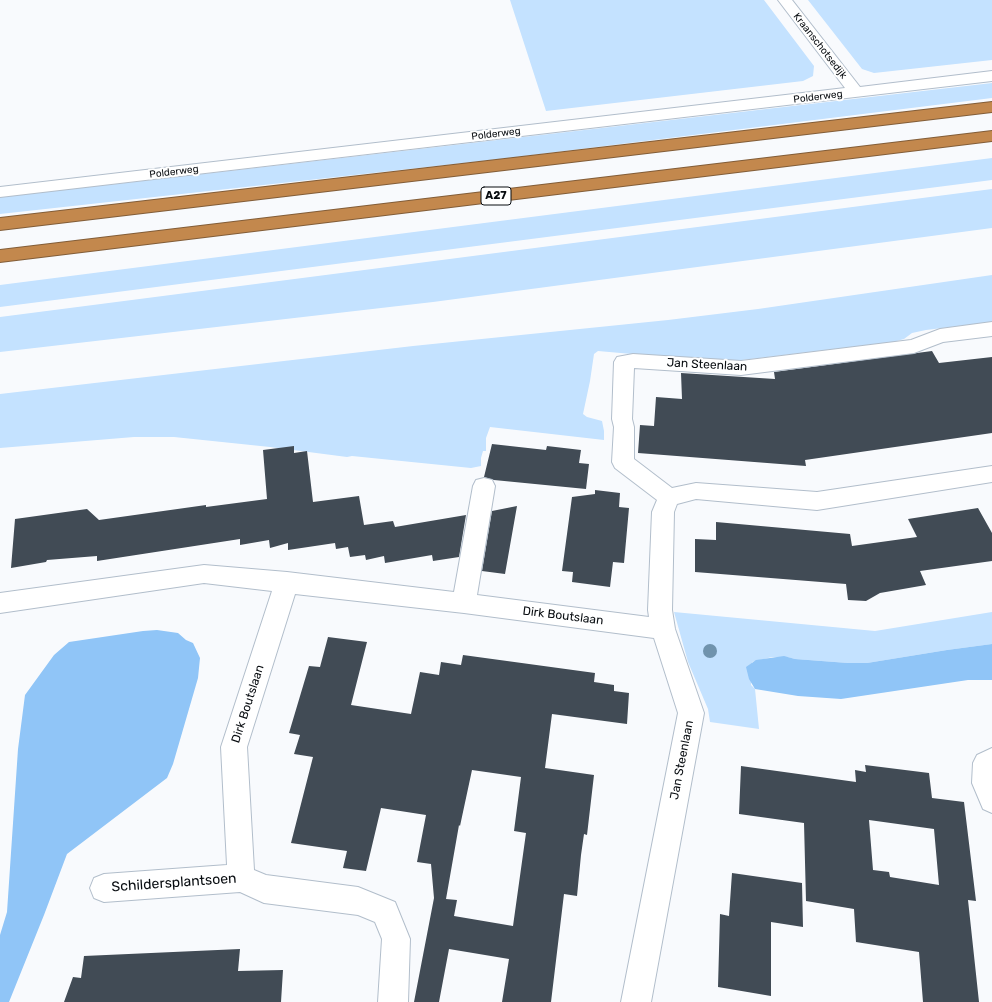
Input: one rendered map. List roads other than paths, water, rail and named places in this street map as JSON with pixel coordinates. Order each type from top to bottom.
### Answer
[{"type":"highway","points":[[0,224],[992,107]]},
{"type":"highway","name":"A27","points":[[0,256],[992,136]]},
{"type":"street","name":"Kraanschotsedijk","points":[[785,0],[856,92]]},
{"type":"street","name":"Polderweg","points":[[0,192],[992,76]]},
{"type":"street","name":"Jan Steenlaan","points":[[636,1002],[691,713],[663,629],[660,610],[663,512],[669,497],[623,462],[624,427],[622,419],[624,362],[633,360],[741,368],[914,346],[940,336],[992,329]]},
{"type":"street","points":[[669,497],[696,491],[817,501],[992,474]]},
{"type":"street","points":[[464,603],[484,486]]},
{"type":"street","name":"Dirk Boutslaan","points":[[0,603],[204,574],[288,582],[464,603],[663,629]]},
{"type":"street","name":"Dirk Boutslaan","points":[[241,878],[234,747],[288,582]]},
{"type":"street","points":[[989,761],[985,783],[992,800]]},
{"type":"street","name":"Schildersplantsoen","points":[[104,888],[241,878],[264,889],[358,901],[385,912],[396,939],[393,1002]]},
{"type":"water","points":[[157,630],[178,633],[186,640],[193,643],[200,658],[198,678],[173,764],[167,778],[67,854],[9,1002],[0,1002],[0,935],[7,912],[18,749],[25,695],[54,655],[69,642]]},
{"type":"water","points":[[992,644],[992,680],[968,680],[841,699],[798,696],[755,689],[749,679],[746,667],[756,660],[784,656],[795,659],[867,663]]}]
